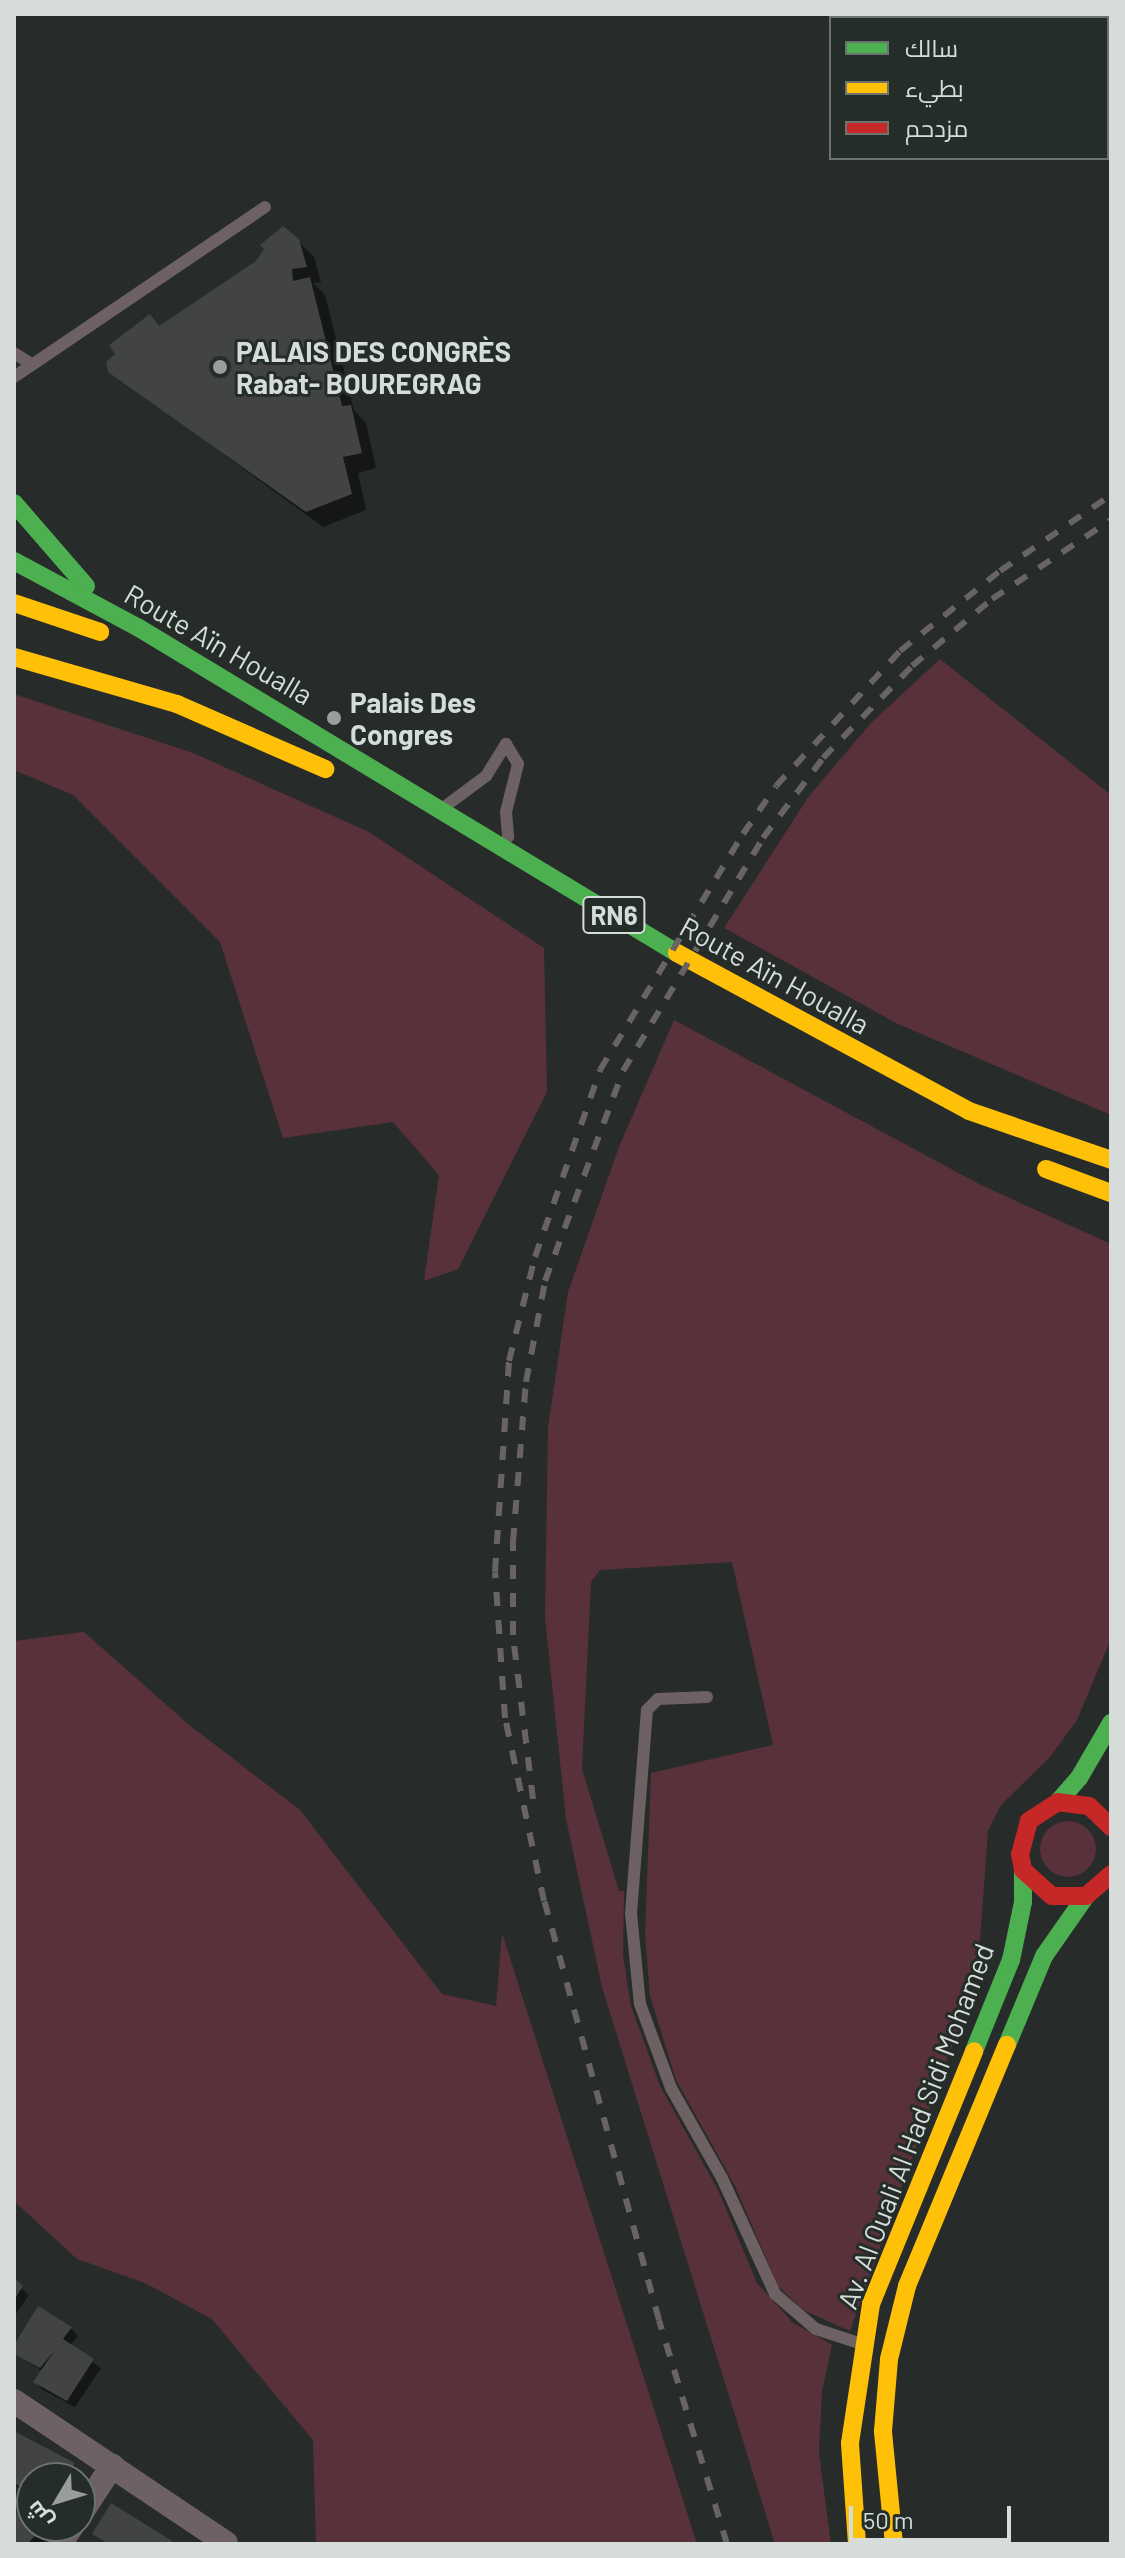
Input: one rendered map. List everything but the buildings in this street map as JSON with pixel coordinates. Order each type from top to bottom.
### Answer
[{"type":"main road","points":[[14,503],[72,572],[139,628]]},
{"type":"main road","name":"Route Aïn Houalla","points":[[14,561],[139,628],[745,994],[876,1064],[1015,1130],[1111,1160]]},
{"type":"main road","name":"Route Aïn Houalla","points":[[14,603],[146,653],[255,713],[347,780],[177,704],[14,657]]},
{"type":"main road","name":"Route Aïn Houalla","points":[[555,903],[717,998]]},
{"type":"main road","points":[[1031,1163],[1111,1193]]},
{"type":"main road","points":[[1068,1178],[1111,1203]]},
{"type":"main road","points":[[1058,1802],[1079,1778],[1111,1723]]},
{"type":"main road","points":[[1058,1802],[1089,1806],[1107,1819],[1111,1797]]},
{"type":"main road","name":"Av. Al Ouali Al Had Sidi Mohamed","points":[[857,2544],[849,2456],[862,2344],[900,2225],[1011,1960],[1023,1870],[1022,1836],[1029,1821],[1058,1802]]},
{"type":"main road","points":[[1023,1870],[1052,1896],[1086,1896]]},
{"type":"main road","name":"Av. Al Ouali Al Had Sidi Mohamed","points":[[894,2544],[883,2467],[885,2395],[907,2286],[1044,1956],[1086,1896],[1111,1874]]},
{"type":"street","points":[[14,2401],[226,2543]]},
{"type":"street","points":[[96,2490],[112,2466]]},
{"type":"lane","points":[[14,377],[30,363],[265,207]]},
{"type":"lane","points":[[14,353],[30,363]]},
{"type":"lane","points":[[441,808],[486,776],[506,744],[518,764],[506,812],[514,853]]},
{"type":"lane","points":[[707,1697],[658,1699],[647,1710],[631,1913],[640,2004],[671,2088],[722,2178],[775,2294],[816,2329],[862,2344]]},
{"type":"shaded area","points":[[940,659],[1111,795],[1111,1115],[898,1024],[724,928],[809,796],[871,723]]},
{"type":"shaded area","points":[[14,694],[193,753],[369,832],[544,948],[547,1092],[458,1269],[424,1281],[439,1175],[393,1122],[283,1138],[220,942],[73,795],[14,770]]},
{"type":"shaded area","points":[[674,1020],[981,1185],[1111,1244],[1111,1639],[1077,1720],[1050,1757],[1001,1805],[988,1831],[980,1940],[966,2007],[850,2331],[803,2310],[778,2286],[735,2186],[676,2080],[650,1996],[645,1935],[651,1773],[773,1745],[732,1562],[600,1570],[591,1582],[582,1769],[619,1891],[624,1891],[623,1955],[631,2006],[660,2086],[718,2190],[757,2283],[792,2322],[832,2345],[822,2392],[819,2453],[831,2544],[775,2544],[602,1987],[566,1819],[545,1618],[548,1427],[568,1292],[619,1147]]},
{"type":"shaded area","points":[[84,1632],[188,1724],[300,1810],[442,1994],[496,2006],[502,1933],[697,2544],[316,2544],[313,2440],[212,2319],[145,2283],[77,2259],[14,2201],[14,1641]]},
{"type":"shaded area","points":[[1068,1821],[1088,1829],[1096,1849],[1088,1869],[1068,1877],[1048,1869],[1040,1849],[1048,1829]]},
{"type":"railway","points":[[727,2544],[659,2320],[544,1901],[505,1718],[495,1572],[509,1361],[535,1257],[600,1070],[743,834],[776,786],[900,651],[1000,571],[1111,495]]},
{"type":"railway","points":[[533,1799],[513,1635],[513,1542],[526,1382],[545,1281],[623,1071],[763,838],[823,758],[912,666],[992,599],[1111,520]]},
{"type":"traffic: fast","points":[[14,503],[86,586]]},
{"type":"traffic: fast","points":[[14,561],[139,628],[677,953]]},
{"type":"traffic: fast","points":[[1058,1802],[1079,1778],[1111,1723]]},
{"type":"traffic: fast","points":[[974,2051],[1011,1960],[1023,1902],[1023,1870]]},
{"type":"traffic: fast","points":[[1007,2045],[1044,1956],[1086,1896]]},
{"type":"traffic: slow","points":[[14,603],[100,632]]},
{"type":"traffic: slow","points":[[14,657],[177,704],[325,769]]},
{"type":"traffic: slow","points":[[677,953],[969,1111],[1111,1160]]},
{"type":"traffic: slow","points":[[1046,1169],[1111,1193]]},
{"type":"traffic: slow","points":[[894,2544],[883,2431],[889,2359],[907,2286],[1007,2045]]},
{"type":"traffic: slow","points":[[857,2544],[850,2443],[871,2304],[974,2051]]},
{"type":"traffic: jam","points":[[1111,1827],[1089,1806],[1058,1802],[1029,1821],[1020,1854],[1023,1870],[1052,1896],[1086,1896],[1111,1874]]},
{"type":"place","name":"PALAIS DES CONGRÈS Rabat- BOUREGRAG","points":[[220,367]]},
{"type":"place","name":"Palais Des Congres","points":[[334,718]]}]
